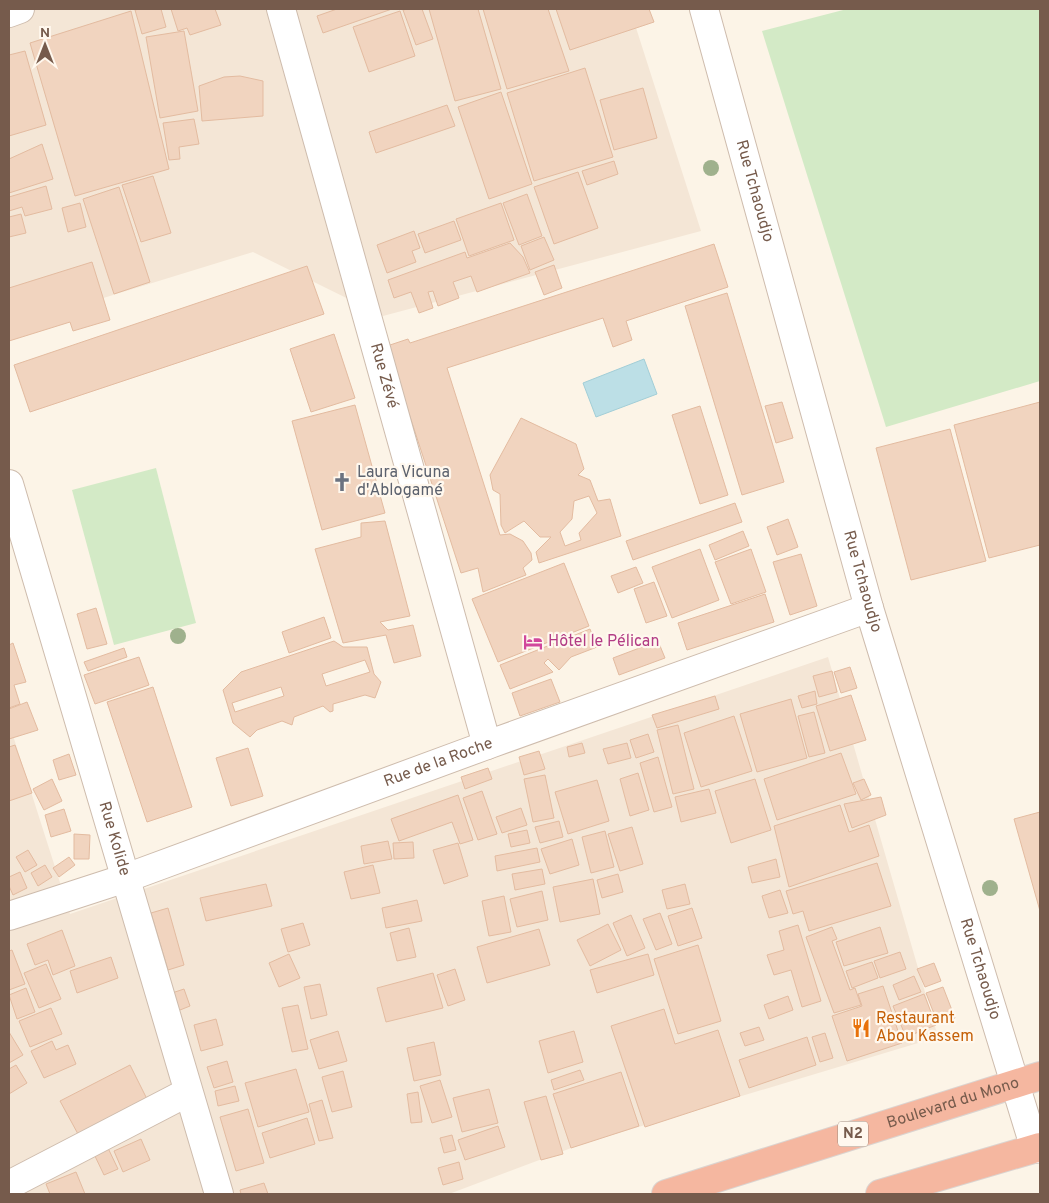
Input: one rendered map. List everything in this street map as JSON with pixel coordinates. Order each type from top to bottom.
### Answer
[{"type":"highway","name":"Boulevard du Mono","points":[[666,1194],[1028,1080]]},
{"type":"highway","points":[[880,1194],[1037,1148]]},
{"type":"street","points":[[9,13],[20,9]]},
{"type":"street","name":"Rue Zévé","points":[[281,9],[487,745]]},
{"type":"street","name":"Rue Tchaoudjo","points":[[704,9],[869,608],[1028,1080],[1037,1148]]},
{"type":"street","name":"Rue Kolide","points":[[9,484],[218,1194]]},
{"type":"street","name":"Rue de la Roche","points":[[9,916],[126,878],[487,745],[869,608]]},
{"type":"street","points":[[9,1185],[188,1092]]},
{"type":"shaded area","points":[[9,9],[630,9],[701,231],[383,316],[253,252],[9,327]]},
{"type":"shaded area","points":[[828,657],[938,1037],[582,1144],[449,1194],[9,1194],[9,723],[70,914]]},
{"type":"green space","points":[[847,9],[1040,9],[1040,381],[886,427],[762,31]]},
{"type":"green space","points":[[156,468],[196,623],[114,645],[72,490]]},
{"type":"water","points":[[644,359],[657,394],[596,417],[583,383]]},
{"type":"building","points":[[161,9],[166,27],[142,34],[135,10]]},
{"type":"building","points":[[171,9],[215,9],[221,25],[190,35],[187,28],[178,31]]},
{"type":"building","points":[[337,9],[392,9],[323,33],[317,16]]},
{"type":"building","points":[[422,9],[433,39],[416,45],[403,10]]},
{"type":"building","points":[[429,9],[478,9],[501,89],[455,101]]},
{"type":"building","points":[[483,9],[548,9],[569,71],[507,89]]},
{"type":"building","points":[[556,9],[649,9],[654,22],[570,50]]},
{"type":"building","points":[[131,11],[169,169],[75,196],[30,43]]},
{"type":"building","points":[[400,11],[415,56],[369,72],[353,27]]},
{"type":"building","points":[[184,31],[198,111],[160,118],[146,37]]},
{"type":"building","points":[[25,51],[46,125],[9,136],[9,55]]},
{"type":"building","points":[[585,68],[613,157],[534,181],[507,93]]},
{"type":"building","points":[[240,76],[263,81],[263,116],[202,121],[199,86],[224,77]]},
{"type":"building","points":[[643,88],[657,138],[614,150],[600,100]]},
{"type":"building","points":[[501,92],[532,184],[489,199],[458,107]]},
{"type":"building","points":[[447,105],[455,126],[376,153],[369,132]]},
{"type":"building","points":[[194,119],[199,144],[179,147],[180,159],[169,160],[163,123]]},
{"type":"building","points":[[42,144],[53,179],[9,193],[9,159]]},
{"type":"building","points":[[614,161],[618,174],[587,185],[582,171]]},
{"type":"building","points":[[578,172],[598,228],[554,244],[534,187]]},
{"type":"building","points":[[153,176],[171,233],[141,242],[122,185]]},
{"type":"building","points":[[46,186],[52,209],[25,216],[22,207],[9,211],[9,197]]},
{"type":"building","points":[[119,187],[150,282],[114,294],[83,199]]},
{"type":"building","points":[[527,194],[542,236],[519,245],[503,203]]},
{"type":"building","points":[[80,203],[86,227],[68,232],[62,208]]},
{"type":"building","points":[[501,203],[514,240],[469,256],[456,219]]},
{"type":"building","points":[[21,214],[26,233],[9,237],[9,217]]},
{"type":"building","points":[[454,221],[461,240],[425,253],[418,234]]},
{"type":"building","points":[[414,231],[420,248],[412,251],[416,262],[387,273],[377,245]]},
{"type":"building","points":[[544,237],[554,260],[530,270],[521,246]]},
{"type":"building","points":[[510,243],[523,257],[530,273],[477,292],[471,276],[453,282],[459,298],[438,306],[433,291],[428,292],[433,308],[419,313],[411,292],[394,298],[388,280],[465,252],[467,258]]},
{"type":"building","points":[[714,244],[728,287],[626,321],[632,340],[613,347],[603,318],[447,368],[500,535],[510,534],[523,541],[531,553],[532,560],[523,568],[526,575],[483,592],[478,568],[461,573],[387,346],[408,339],[410,343]]},
{"type":"building","points":[[92,262],[110,320],[73,331],[70,322],[9,341],[9,288]]},
{"type":"building","points":[[554,265],[562,288],[544,295],[535,272]]},
{"type":"building","points":[[307,266],[324,314],[30,412],[14,365]]},
{"type":"building","points":[[727,293],[784,482],[742,495],[685,306]]},
{"type":"building","points":[[334,334],[355,398],[311,412],[290,349]]},
{"type":"building","points":[[782,402],[793,438],[776,443],[765,406]]},
{"type":"building","points":[[1040,402],[1040,545],[989,558],[954,425]]},
{"type":"building","points":[[355,405],[385,513],[322,530],[292,421]]},
{"type":"building","points":[[700,406],[728,495],[700,504],[672,415]]},
{"type":"building","points":[[521,418],[576,444],[584,469],[578,475],[590,480],[598,501],[610,499],[621,536],[539,563],[536,552],[551,537],[540,537],[524,521],[505,533],[501,525],[500,494],[493,490],[490,475]],"holes":[[[589,496],[597,513],[579,533],[581,540],[565,546],[560,532],[572,519],[574,501]]]},
{"type":"building","points":[[950,429],[986,561],[911,580],[876,448]]},
{"type":"building","points":[[735,503],[742,522],[633,560],[626,541]]},
{"type":"building","points":[[788,519],[798,547],[777,555],[767,527]]},
{"type":"building","points":[[385,521],[410,616],[380,622],[388,630],[413,625],[421,656],[394,663],[386,635],[343,643],[315,549],[361,537],[361,523]]},
{"type":"building","points":[[743,531],[749,546],[715,560],[709,545]]},
{"type":"building","points":[[700,549],[719,600],[672,618],[652,567]]},
{"type":"building","points":[[751,549],[766,592],[731,604],[715,562]]},
{"type":"building","points":[[801,554],[817,606],[790,615],[773,562]]},
{"type":"building","points":[[564,563],[589,626],[498,662],[472,599]]},
{"type":"building","points":[[636,567],[643,583],[618,593],[611,576]]},
{"type":"building","points":[[654,582],[667,616],[646,623],[634,589]]},
{"type":"building","points":[[765,594],[774,622],[687,650],[678,623]]},
{"type":"building","points":[[96,608],[107,644],[87,649],[77,614]]},
{"type":"building","points":[[324,617],[331,638],[289,653],[282,632]]},
{"type":"building","points":[[590,629],[597,647],[571,657],[559,670],[548,659],[544,663],[553,672],[510,689],[500,665]]},
{"type":"building","points":[[334,641],[343,647],[367,647],[374,674],[381,682],[375,698],[365,695],[333,704],[333,711],[330,712],[323,706],[294,717],[292,725],[282,721],[257,730],[250,737],[233,723],[223,690],[241,672]],"holes":[[[365,660],[370,672],[326,686],[322,674]],[[281,687],[284,696],[235,712],[232,703]]]},
{"type":"building","points":[[658,641],[665,658],[619,675],[613,658]]},
{"type":"building","points":[[13,643],[26,682],[14,685],[20,704],[9,708],[9,645]]},
{"type":"building","points":[[124,648],[127,657],[88,671],[84,662]]},
{"type":"building","points":[[139,657],[149,685],[95,704],[84,675]]},
{"type":"building","points":[[850,667],[857,688],[841,693],[834,672]]},
{"type":"building","points":[[832,671],[837,692],[819,697],[813,676]]},
{"type":"building","points":[[551,679],[560,702],[520,716],[512,693]]},
{"type":"building","points":[[153,687],[192,807],[147,822],[107,702]]},
{"type":"building","points":[[815,691],[817,704],[802,708],[798,696]]},
{"type":"building","points":[[851,695],[866,740],[830,751],[816,706]]},
{"type":"building","points":[[715,696],[719,709],[657,728],[652,715]]},
{"type":"building","points":[[791,699],[807,758],[757,772],[740,714]]},
{"type":"building","points":[[27,702],[38,730],[9,739],[9,709]]},
{"type":"building","points":[[814,712],[825,753],[809,757],[798,716]]},
{"type":"building","points":[[734,716],[752,771],[701,787],[684,733]]},
{"type":"building","points":[[678,725],[694,789],[673,794],[657,730]]},
{"type":"building","points":[[648,734],[654,752],[636,758],[630,740]]},
{"type":"building","points":[[582,743],[585,753],[569,757],[567,747]]},
{"type":"building","points":[[627,743],[631,758],[608,764],[603,749]]},
{"type":"building","points":[[15,745],[32,793],[9,801],[9,747]]},
{"type":"building","points":[[248,748],[263,796],[231,806],[216,758]]},
{"type":"building","points":[[539,751],[545,769],[524,775],[519,757]]},
{"type":"building","points":[[841,753],[856,794],[777,820],[764,779]]},
{"type":"building","points":[[69,754],[76,775],[59,780],[53,760]]},
{"type":"building","points":[[658,757],[672,807],[654,812],[640,763]]},
{"type":"building","points":[[488,768],[492,779],[465,789],[461,777]]},
{"type":"building","points":[[638,773],[649,810],[630,816],[620,779]]},
{"type":"building","points":[[545,775],[554,818],[533,822],[524,779]]},
{"type":"building","points":[[52,779],[62,801],[44,810],[33,789]]},
{"type":"building","points":[[755,779],[771,830],[731,843],[715,791]]},
{"type":"building","points":[[864,779],[871,795],[861,800],[853,783]]},
{"type":"building","points":[[597,780],[609,821],[568,834],[555,792]]},
{"type":"building","points":[[709,789],[716,813],[681,822],[675,797]]},
{"type":"building","points":[[482,791],[497,834],[478,840],[463,798]]},
{"type":"building","points":[[458,795],[473,840],[460,844],[452,822],[399,841],[391,819]]},
{"type":"building","points":[[881,797],[886,815],[852,828],[844,804]]},
{"type":"building","points":[[840,805],[849,832],[869,825],[879,856],[789,887],[774,826]]},
{"type":"building","points":[[521,808],[527,825],[502,833],[496,817]]},
{"type":"building","points":[[64,809],[71,831],[51,837],[45,815]]},
{"type":"building","points":[[1040,812],[1040,911],[1014,819]]},
{"type":"building","points":[[559,821],[563,837],[540,843],[535,827]]},
{"type":"building","points":[[632,827],[643,864],[620,871],[608,834]]},
{"type":"building","points":[[527,830],[530,843],[511,847],[508,834]]},
{"type":"building","points":[[605,831],[614,867],[591,873],[582,837]]},
{"type":"building","points":[[74,834],[90,835],[89,859],[74,859]]},
{"type":"building","points":[[572,839],[579,865],[550,874],[541,849]]},
{"type":"building","points":[[388,841],[392,859],[364,864],[361,846]]},
{"type":"building","points":[[413,842],[414,858],[394,859],[393,843]]},
{"type":"building","points":[[458,843],[468,876],[444,884],[433,850]]},
{"type":"building","points":[[537,848],[540,862],[497,871],[495,856]]},
{"type":"building","points":[[28,850],[37,865],[25,872],[16,857]]},
{"type":"building","points":[[69,857],[75,865],[59,877],[53,868]]},
{"type":"building","points":[[776,859],[780,877],[752,883],[748,867]]},
{"type":"building","points":[[877,863],[891,906],[809,931],[803,911],[793,914],[786,891]]},
{"type":"building","points":[[45,865],[52,877],[38,886],[31,873]]},
{"type":"building","points":[[373,865],[380,893],[351,899],[344,872]]},
{"type":"building","points":[[542,869],[545,884],[515,890],[512,874]]},
{"type":"building","points":[[20,872],[27,888],[13,895],[9,886],[9,877]]},
{"type":"building","points":[[618,874],[623,892],[602,898],[597,880]]},
{"type":"building","points":[[593,879],[600,914],[560,922],[553,887]]},
{"type":"building","points":[[266,884],[272,906],[206,921],[200,898]]},
{"type":"building","points":[[685,884],[690,904],[667,909],[662,890]]},
{"type":"building","points":[[780,890],[788,913],[769,918],[762,896]]},
{"type":"building","points":[[542,891],[548,920],[517,927],[510,899]]},
{"type":"building","points":[[504,896],[511,932],[489,936],[482,901]]},
{"type":"building","points":[[417,900],[422,921],[386,928],[382,908]]},
{"type":"building","points":[[168,908],[184,965],[168,970],[151,913]]},
{"type":"building","points":[[692,908],[702,938],[678,946],[668,916]]},
{"type":"building","points":[[660,913],[672,944],[656,950],[643,919]]},
{"type":"building","points":[[631,915],[645,948],[627,956],[613,923]]},
{"type":"building","points":[[303,923],[310,945],[288,952],[281,929]]},
{"type":"building","points":[[608,924],[621,950],[590,966],[577,940]]},
{"type":"building","points":[[798,925],[821,1001],[802,1007],[791,970],[774,975],[767,955],[784,950],[779,931]]},
{"type":"building","points":[[832,927],[837,939],[832,941],[850,990],[855,988],[861,1005],[834,1013],[806,937]]},
{"type":"building","points":[[880,927],[888,953],[844,966],[836,942]]},
{"type":"building","points":[[409,928],[416,957],[397,961],[390,933]]},
{"type":"building","points":[[539,929],[550,965],[487,983],[477,947]]},
{"type":"building","points":[[62,930],[75,966],[53,975],[48,960],[35,965],[27,944]]},
{"type":"building","points":[[698,945],[721,1021],[678,1034],[654,959]]},
{"type":"building","points":[[12,950],[25,984],[9,990],[9,951]]},
{"type":"building","points":[[900,952],[906,969],[880,978],[874,961]]},
{"type":"building","points":[[289,954],[300,978],[279,987],[269,963]]},
{"type":"building","points":[[648,954],[654,975],[597,993],[590,970]]},
{"type":"building","points":[[111,957],[118,978],[77,993],[70,971]]},
{"type":"building","points":[[872,962],[878,978],[852,988],[846,971]]},
{"type":"building","points":[[934,963],[941,981],[925,987],[917,969]]},
{"type":"building","points":[[46,964],[61,999],[39,1008],[24,973]]},
{"type":"building","points":[[455,969],[465,1000],[448,1006],[437,975]]},
{"type":"building","points":[[433,973],[443,1008],[386,1022],[377,988]]},
{"type":"building","points":[[914,976],[921,992],[899,1000],[893,985]]},
{"type":"building","points":[[320,984],[327,1015],[311,1019],[304,987]]},
{"type":"building","points":[[883,986],[902,1043],[847,1061],[832,1016],[862,1006],[858,994]]},
{"type":"building","points":[[943,987],[955,1018],[938,1024],[926,993]]},
{"type":"building","points":[[26,988],[35,1012],[17,1019],[9,995]]},
{"type":"building","points":[[184,989],[190,1006],[175,1012],[169,994]]},
{"type":"building","points":[[924,994],[936,1025],[906,1037],[893,1006]]},
{"type":"building","points":[[788,996],[793,1010],[769,1019],[764,1005]]},
{"type":"building","points":[[298,1005],[308,1049],[292,1052],[282,1008]]},
{"type":"building","points":[[51,1008],[62,1034],[30,1047],[19,1021]]},
{"type":"building","points":[[664,1009],[675,1044],[718,1030],[740,1096],[645,1127],[611,1026]]},
{"type":"building","points":[[216,1019],[223,1045],[201,1051],[194,1025]]},
{"type":"building","points":[[759,1027],[764,1040],[745,1046],[740,1033]]},
{"type":"building","points":[[338,1031],[347,1061],[319,1069],[310,1040]]},
{"type":"building","points":[[574,1031],[583,1062],[548,1073],[539,1041]]},
{"type":"building","points":[[9,1032],[23,1055],[9,1063]]},
{"type":"building","points":[[825,1033],[833,1058],[820,1062],[812,1037]]},
{"type":"building","points":[[807,1037],[816,1065],[749,1088],[739,1060]]},
{"type":"building","points":[[52,1041],[56,1050],[68,1045],[76,1064],[44,1078],[31,1051]]},
{"type":"building","points":[[434,1042],[441,1075],[414,1081],[407,1048]]},
{"type":"building","points":[[227,1061],[233,1082],[214,1088],[207,1067]]},
{"type":"building","points":[[16,1065],[27,1083],[9,1094],[9,1069]]},
{"type":"building","points":[[130,1065],[147,1099],[78,1134],[60,1101]]},
{"type":"building","points":[[296,1069],[309,1112],[258,1127],[245,1083]]},
{"type":"building","points":[[580,1070],[584,1080],[554,1090],[551,1080]]},
{"type":"building","points":[[343,1071],[352,1107],[332,1112],[322,1077]]},
{"type":"building","points":[[621,1072],[639,1126],[571,1148],[553,1094]]},
{"type":"building","points":[[440,1080],[452,1117],[432,1123],[420,1086]]},
{"type":"building","points":[[235,1086],[239,1101],[218,1106],[215,1091]]},
{"type":"building","points":[[489,1089],[498,1123],[462,1132],[453,1098]]},
{"type":"building","points":[[418,1092],[422,1122],[411,1123],[407,1094]]},
{"type":"building","points":[[546,1096],[563,1154],[541,1160],[524,1102]]},
{"type":"building","points":[[322,1100],[333,1138],[319,1141],[309,1104]]},
{"type":"building","points":[[248,1109],[264,1163],[236,1171],[220,1117]]},
{"type":"building","points":[[307,1118],[315,1144],[270,1158],[262,1133]]},
{"type":"building","points":[[498,1126],[505,1147],[465,1160],[458,1140]]},
{"type":"building","points":[[452,1135],[456,1150],[444,1153],[440,1138]]},
{"type":"building","points":[[141,1139],[150,1160],[123,1172],[114,1151]]},
{"type":"building","points":[[107,1146],[118,1169],[104,1175],[93,1152]]},
{"type":"building","points":[[459,1162],[463,1179],[443,1185],[438,1168]]},
{"type":"building","points":[[76,1172],[85,1194],[50,1194],[46,1184]]},
{"type":"building","points":[[264,1183],[268,1194],[241,1194],[240,1190]]},
{"type":"place","name":"Laura Vicuna d'Ablogamé","points":[[342,482]]},
{"type":"place","name":"Hôtel le Pélican","points":[[533,642]]},
{"type":"place","name":"Restaurant Abou Kassem","points":[[861,1028]]}]
